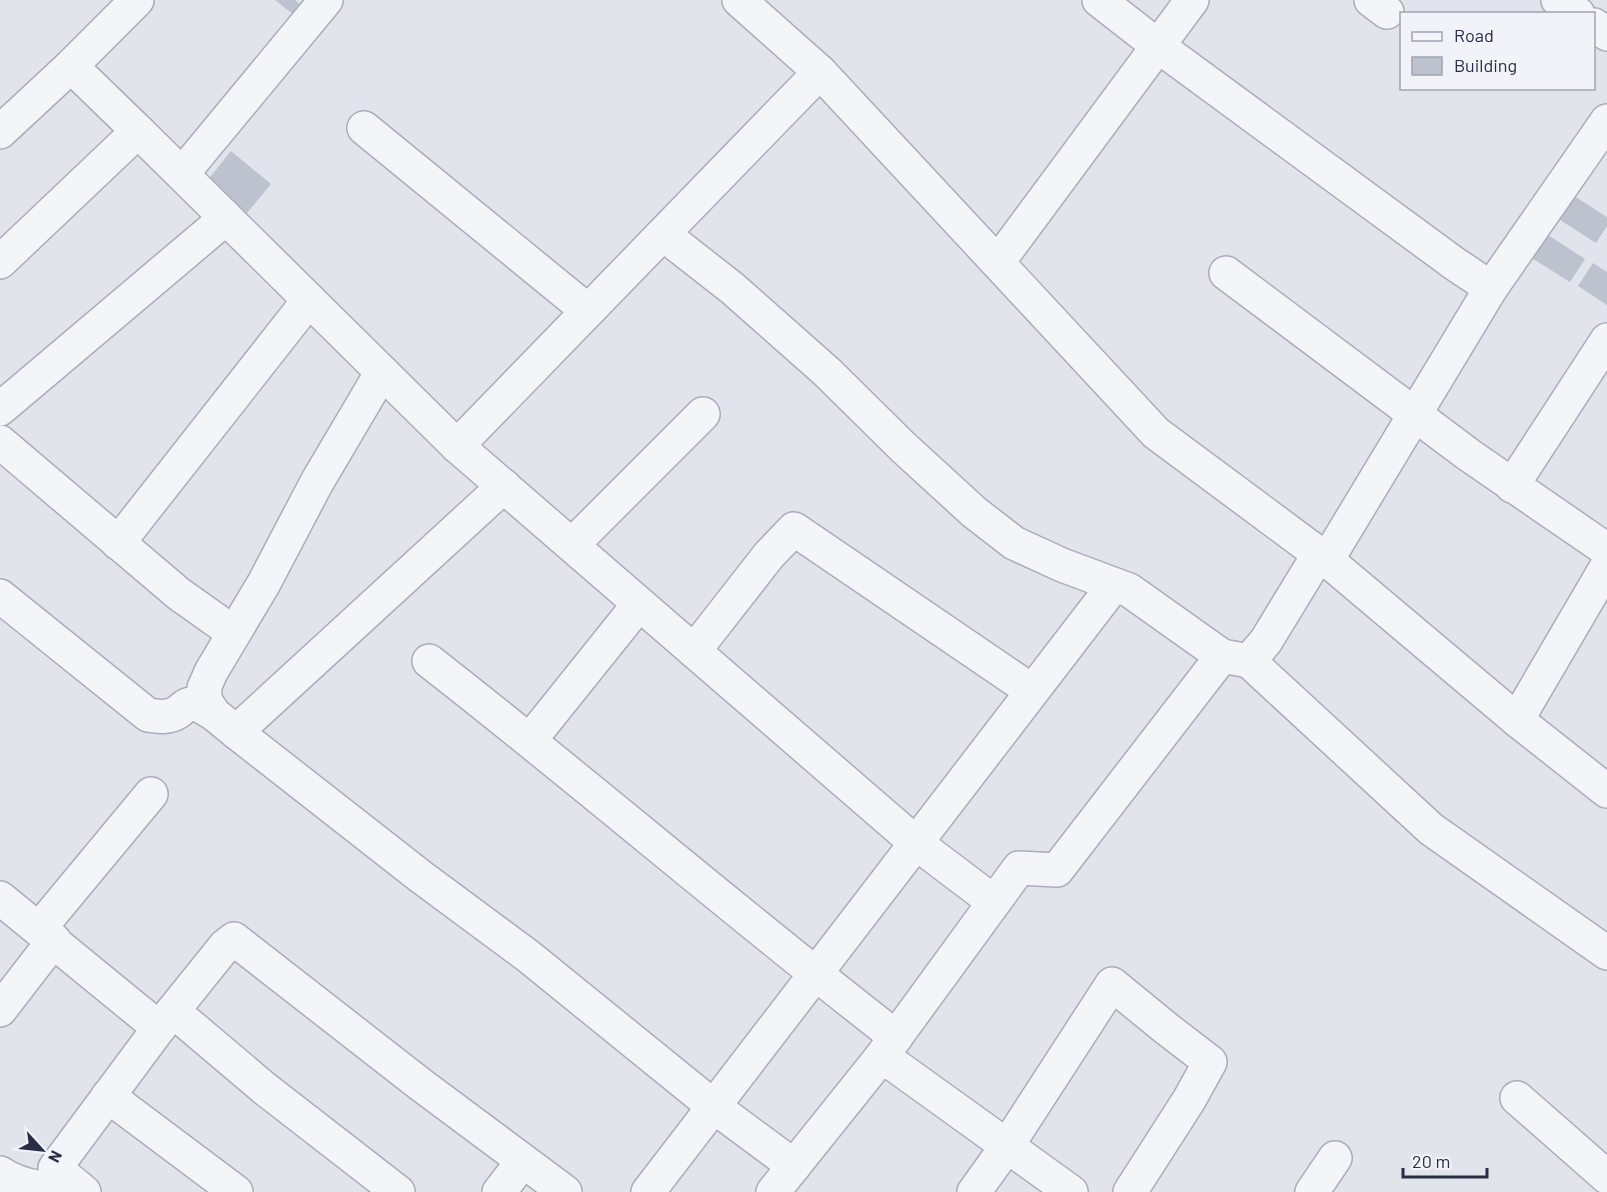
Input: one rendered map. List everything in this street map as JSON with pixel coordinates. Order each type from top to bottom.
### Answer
[{"type":"street","points":[[0,132],[137,0]]},
{"type":"street","points":[[182,174],[326,0]]},
{"type":"street","points":[[739,0],[820,72],[1156,433],[1323,557],[1516,720],[1607,791]]},
{"type":"street","points":[[1100,0],[1158,46],[1491,288]]},
{"type":"street","points":[[998,262],[1192,0]]},
{"type":"street","points":[[1558,0],[1575,12]]},
{"type":"street","points":[[71,66],[457,446],[916,843],[994,902]]},
{"type":"street","points":[[457,446],[820,72]]},
{"type":"street","points":[[773,1192],[889,1046],[1019,868],[1057,870],[1236,659],[1266,641],[1323,557],[1491,288],[1607,121]]},
{"type":"street","points":[[363,128],[588,311]]},
{"type":"street","points":[[0,262],[138,131]]},
{"type":"street","points":[[0,409],[226,218]]},
{"type":"street","points":[[663,234],[732,288],[827,372],[903,447],[974,512],[1014,543],[1062,565],[1129,590],[1236,659],[1431,829],[1607,953]]},
{"type":"street","points":[[1226,273],[1512,486],[1607,550]]},
{"type":"street","points":[[118,543],[309,300]]},
{"type":"street","points":[[1512,486],[1607,340]]},
{"type":"street","points":[[225,723],[206,702],[204,688],[211,672],[264,584],[317,482],[382,372]]},
{"type":"street","points":[[572,545],[703,414]]},
{"type":"street","points":[[0,442],[179,594],[234,633]]},
{"type":"street","points":[[225,723],[504,486]]},
{"type":"street","points":[[694,651],[768,555],[794,529],[1032,691]]},
{"type":"street","points":[[1516,720],[1607,566]]},
{"type":"street","points":[[648,1192],[1114,585]]},
{"type":"street","points":[[0,596],[148,715],[162,718],[178,712],[185,704],[195,703],[225,723],[401,861],[528,956],[713,1106],[794,1166]]},
{"type":"street","points":[[530,740],[639,604]]},
{"type":"street","points":[[429,662],[530,740],[815,974],[889,1046],[1007,1146],[1071,1192]]},
{"type":"street","points":[[0,1010],[46,934],[151,794]]},
{"type":"street","points":[[0,898],[166,1020],[248,1075],[398,1192]]},
{"type":"street","points":[[82,1190],[55,1168],[166,1020],[225,946],[234,939],[565,1192]]},
{"type":"street","points":[[974,1192],[1007,1146],[1112,984],[1210,1062],[1189,1100],[1130,1192]]},
{"type":"street","points":[[108,1096],[236,1192]]},
{"type":"street","points":[[1517,1098],[1607,1177]]},
{"type":"street","points":[[1312,1192],[1335,1158]]},
{"type":"street","points":[[499,1192],[523,1161]]},
{"type":"street","points":[[0,1173],[12,1181],[38,1187],[55,1190],[82,1190]]},
{"type":"building","points":[[275,0],[295,0],[306,9],[299,19]]},
{"type":"building","points":[[231,151],[271,184],[247,213],[207,181]]},
{"type":"building","points":[[1571,194],[1607,217],[1607,226],[1596,243],[1557,218]]},
{"type":"building","points":[[1545,233],[1585,259],[1570,282],[1530,257]]},
{"type":"building","points":[[1593,263],[1607,272],[1607,305],[1578,286]]}]
